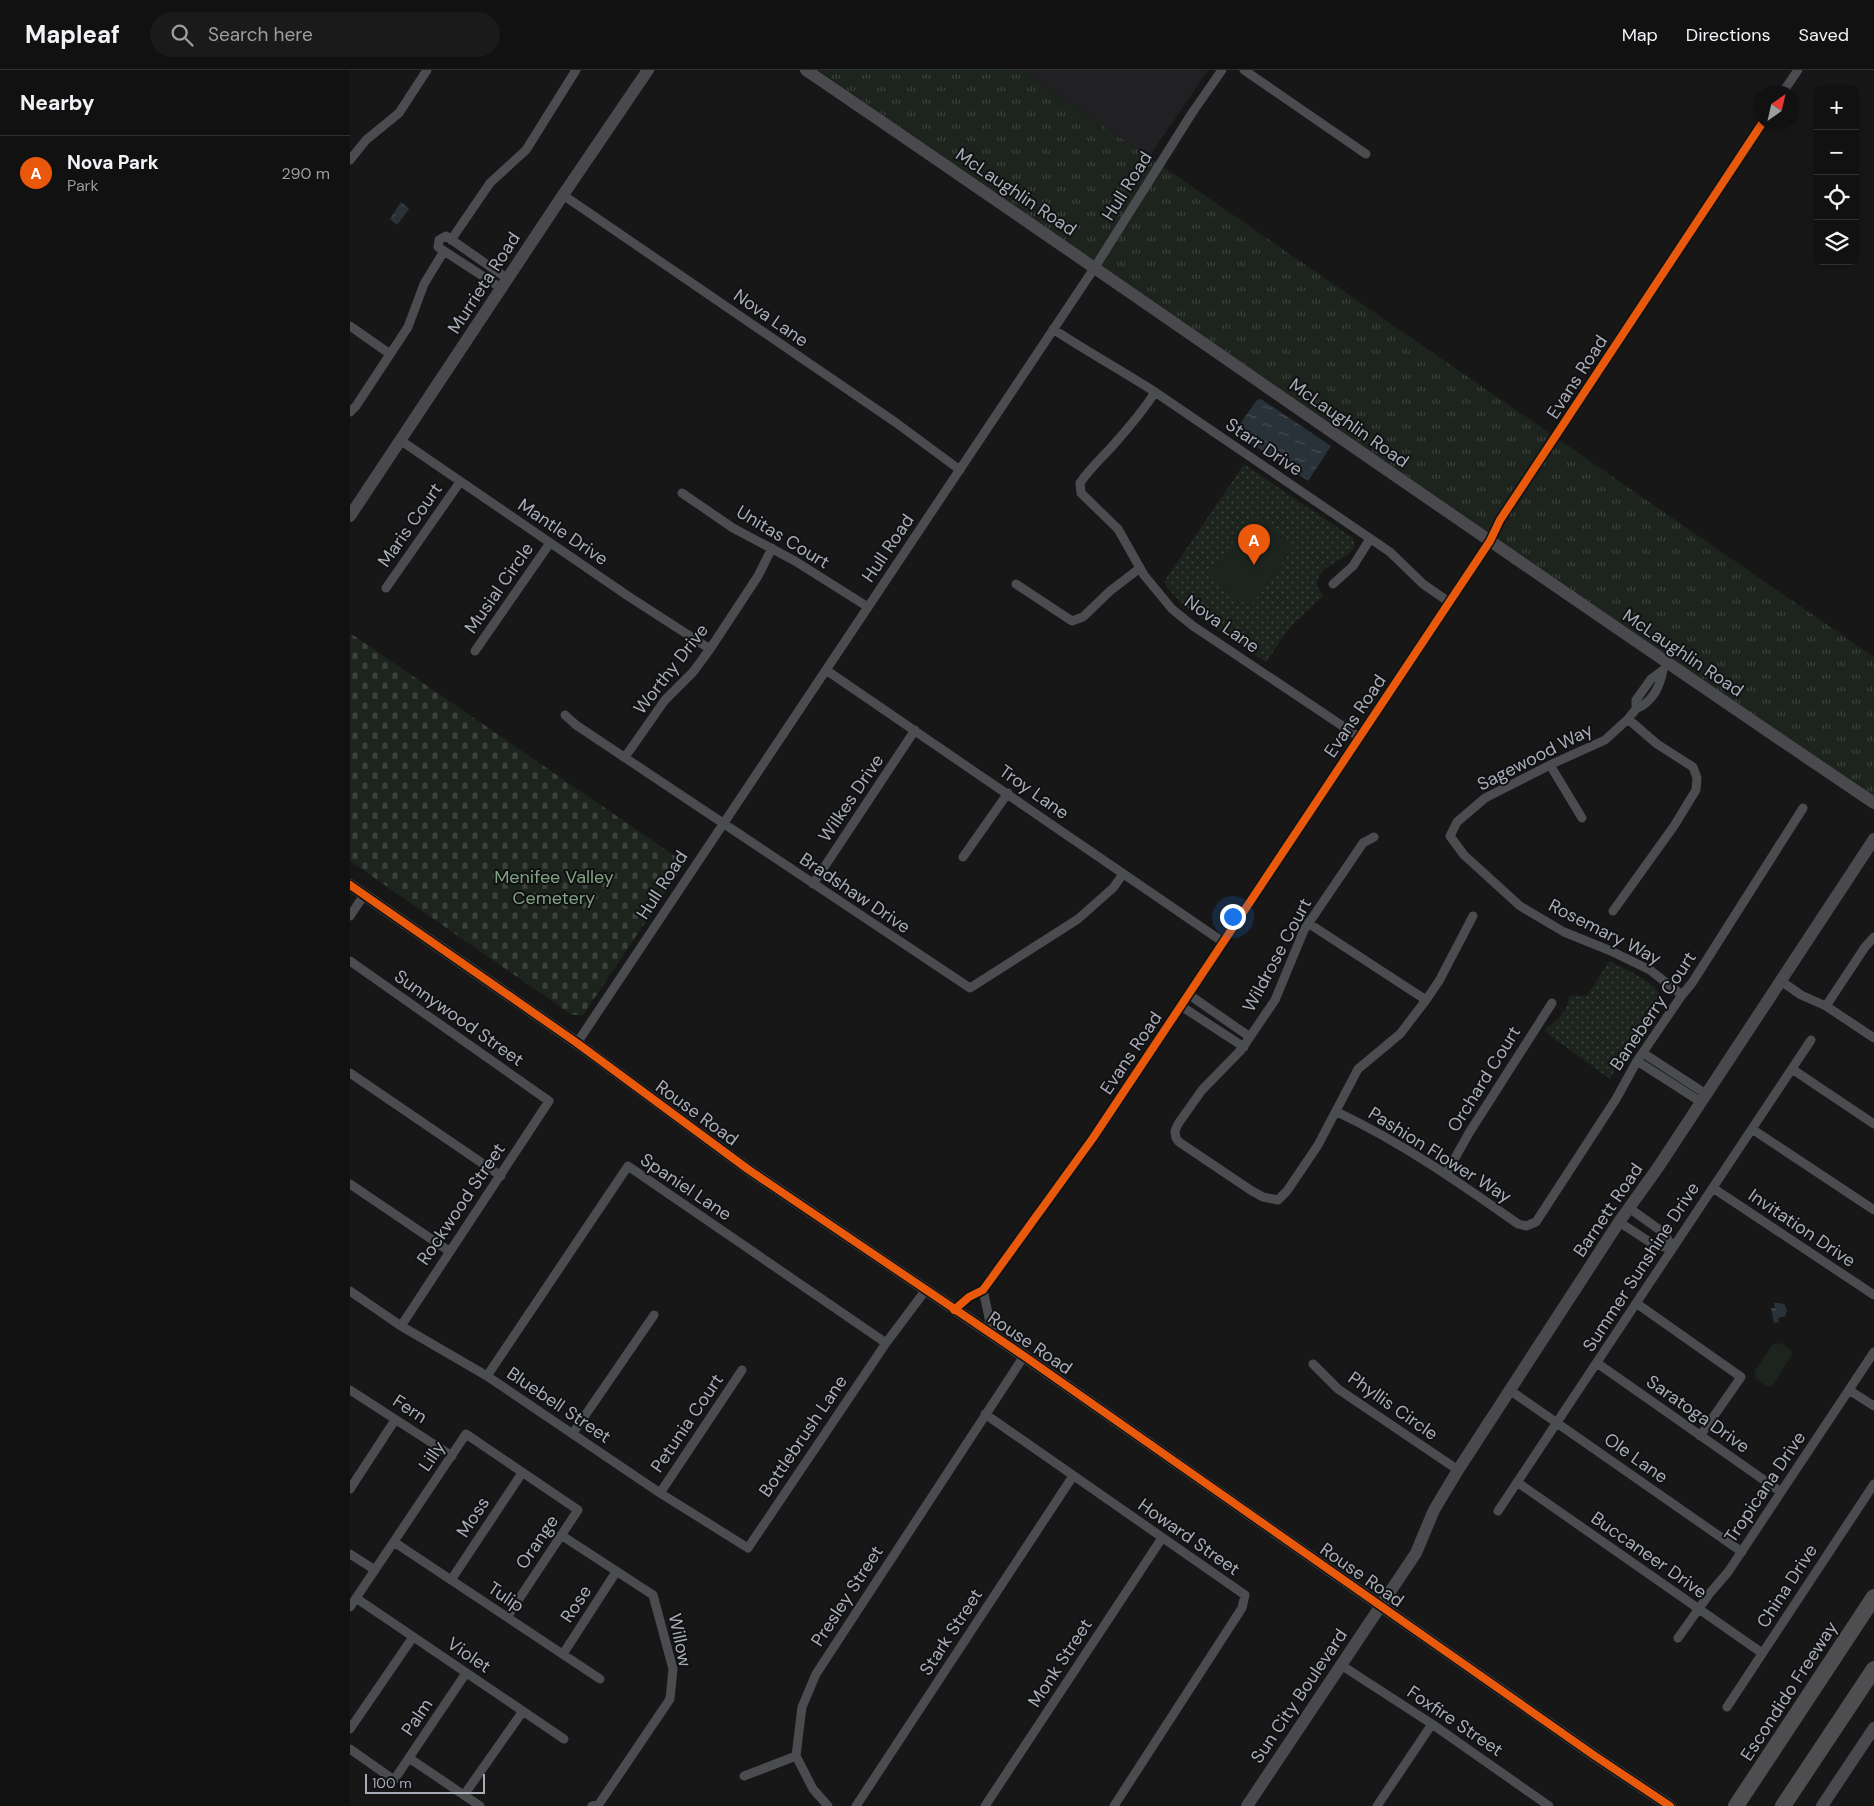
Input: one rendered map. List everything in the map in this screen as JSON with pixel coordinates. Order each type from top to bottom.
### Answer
[{"type":"highway","name":"Escondido Freeway","points":[[1736,1806],[1874,1598]]},
{"type":"highway","points":[[1783,1806],[1874,1669]]},
{"type":"street","points":[[350,160],[366,140],[399,113],[427,70]]},
{"type":"street","points":[[452,240],[490,183],[526,150],[576,70]]},
{"type":"street","name":"Murrieta Road","points":[[350,516],[562,195],[648,70]]},
{"type":"street","name":"McLaughlin Road","points":[[806,70],[1095,267],[1490,541],[1665,667],[1874,803]]},
{"type":"street","name":"Hull Road","points":[[577,1043],[722,823],[1095,267],[1192,113],[1222,70]]},
{"type":"street","points":[[1244,70],[1366,154]]},
{"type":"street","points":[[1788,85],[1798,70]]},
{"type":"street","name":"Evans Road","points":[[954,1310],[983,1290],[1093,1138],[1490,541],[1500,520],[1758,130]]},
{"type":"street","name":"Nova Lane","points":[[562,195],[887,417],[960,470]]},
{"type":"street","points":[[444,236],[452,240],[504,284],[444,251],[438,246],[439,240],[444,236]]},
{"type":"street","points":[[350,412],[356,406],[408,327],[424,284],[444,251]]},
{"type":"street","points":[[350,326],[390,354]]},
{"type":"street","name":"Starr Drive","points":[[1053,329],[1155,392],[1390,552],[1423,584],[1449,602]]},
{"type":"street","name":"Nova Lane","points":[[1155,392],[1117,441],[1086,473],[1080,483],[1081,493],[1118,529],[1140,568],[1172,609],[1359,737]]},
{"type":"street","name":"Mantle Drive","points":[[400,440],[550,543],[710,649]]},
{"type":"street","name":"Maris Court","points":[[386,588],[460,482]]},
{"type":"street","name":"Unitas Court","points":[[682,493],[733,528],[772,548],[868,607]]},
{"type":"street","points":[[1333,584],[1353,566],[1370,539]]},
{"type":"street","name":"Musial Circle","points":[[475,651],[550,543]]},
{"type":"street","name":"Worthy Drive","points":[[625,757],[664,700],[693,672],[710,649],[758,576],[772,548]]},
{"type":"street","points":[[1016,584],[1072,621],[1083,617],[1110,591],[1140,568]]},
{"type":"street","name":"Sagewood Way","points":[[1450,836],[1457,822],[1485,798],[1550,765],[1606,740],[1636,709],[1646,705],[1661,684],[1665,667]]},
{"type":"street","name":"Troy Lane","points":[[826,670],[1223,942]]},
{"type":"street","name":"Bradshaw Drive","points":[[565,715],[576,725],[964,986],[970,988],[1078,919],[1113,888],[1123,874]]},
{"type":"street","points":[[1613,911],[1674,826],[1696,790],[1697,778],[1693,768],[1657,744],[1628,719]]},
{"type":"street","name":"Wilkes Drive","points":[[813,884],[915,730]]},
{"type":"street","points":[[1550,765],[1582,818]]},
{"type":"street","points":[[962,857],[1008,793]]},
{"type":"street","name":"Baneberry Court","points":[[1526,1226],[1536,1222],[1616,1098],[1642,1053],[1692,983],[1803,808]]},
{"type":"street","name":"Rosemary Way","points":[[1450,836],[1464,855],[1520,906],[1564,932],[1611,951],[1650,970],[1682,995]]},
{"type":"street","name":"Wildrose Court","points":[[1337,1112],[1318,1145],[1287,1191],[1278,1200],[1263,1197],[1252,1191],[1179,1142],[1175,1131],[1202,1090],[1244,1047],[1275,1000],[1296,946],[1308,923],[1363,843],[1374,837]]},
{"type":"street","name":"Barnett Road","points":[[1380,1606],[1416,1553],[1434,1510],[1458,1470],[1619,1222],[1874,840]]},
{"type":"street","name":"Rouse Road","points":[[350,885],[577,1043],[749,1170],[925,1291],[1024,1356],[1380,1606],[1670,1806]]},
{"type":"street","points":[[350,916],[364,895]]},
{"type":"street","points":[[1337,1112],[1358,1069],[1400,1034],[1440,981],[1473,916]]},
{"type":"street","points":[[1308,923],[1426,1000]]},
{"type":"street","points":[[1826,1006],[1865,947],[1874,937]]},
{"type":"street","name":"Sunnywood Street","points":[[350,961],[549,1102]]},
{"type":"street","points":[[1781,981],[1801,995],[1826,1006],[1874,1038]]},
{"type":"street","points":[[1188,994],[1250,1037]]},
{"type":"street","name":"Orchard Court","points":[[1446,1174],[1469,1133],[1552,1003]]},
{"type":"street","points":[[1181,1006],[1244,1047]]},
{"type":"street","name":"Summer Sunshine Drive","points":[[1498,1511],[1811,1040]]},
{"type":"street","points":[[1642,1053],[1703,1098]]},
{"type":"street","points":[[1637,1061],[1703,1098]]},
{"type":"street","points":[[1792,1069],[1874,1124]]},
{"type":"street","points":[[350,1074],[501,1176]]},
{"type":"street","name":"Rockwood Street","points":[[401,1326],[549,1102]]},
{"type":"street","name":"Pashion Flower Way","points":[[1337,1112],[1367,1126],[1446,1174],[1518,1224],[1526,1226]]},
{"type":"street","points":[[1752,1129],[1874,1210]]},
{"type":"street","name":"Spaniel Lane","points":[[487,1376],[628,1166],[886,1343]]},
{"type":"street","points":[[350,1184],[449,1251]]},
{"type":"street","name":"Invitation Drive","points":[[1713,1188],[1874,1295]]},
{"type":"street","points":[[1629,1208],[1664,1233],[1673,1248]]},
{"type":"street","points":[[1619,1222],[1656,1246],[1673,1248]]},
{"type":"street","points":[[983,1290],[993,1336]]},
{"type":"street","name":"Bluebell Street","points":[[350,1291],[401,1326],[487,1376],[660,1493],[748,1548]]},
{"type":"street","name":"Bottlebrush Lane","points":[[748,1548],[886,1343],[925,1291]]},
{"type":"street","points":[[1636,1303],[1741,1377],[1700,1436]]},
{"type":"street","points":[[572,1433],[654,1315]]},
{"type":"street","name":"Tropicana Drive","points":[[1678,1638],[1742,1552],[1874,1352]]},
{"type":"street","name":"Presley Street","points":[[796,1756],[802,1706],[816,1674],[1024,1356]]},
{"type":"street","name":"Saratoga Drive","points":[[1597,1363],[1781,1492]]},
{"type":"street","name":"Phyllis Circle","points":[[1313,1364],[1338,1389],[1458,1470]]},
{"type":"street","name":"Petunia Court","points":[[660,1493],[742,1370]]},
{"type":"street","name":"Fern","points":[[350,1390],[452,1456]]},
{"type":"street","points":[[1849,1390],[1874,1406]]},
{"type":"street","name":"Ole Lane","points":[[1511,1391],[1742,1552]]},
{"type":"street","name":"Howard Street","points":[[985,1414],[1245,1595],[1242,1608],[1114,1806]]},
{"type":"street","points":[[350,1489],[396,1420]]},
{"type":"street","name":"Lilly","points":[[350,1606],[466,1434],[578,1510]]},
{"type":"street","name":"Moss","points":[[451,1580],[522,1473]]},
{"type":"street","name":"Stark Street","points":[[856,1806],[1073,1476]]},
{"type":"street","name":"Buccaneer Drive","points":[[1517,1482],[1762,1653]]},
{"type":"street","name":"China Drive","points":[[1727,1707],[1874,1484]]},
{"type":"street","name":"Orange","points":[[507,1617],[578,1510]]},
{"type":"street","name":"Willow","points":[[562,1534],[653,1596],[673,1669],[670,1698],[599,1804],[592,1806]]},
{"type":"street","name":"Monk Street","points":[[985,1806],[1162,1538]]},
{"type":"street","name":"Tulip","points":[[394,1542],[600,1679]]},
{"type":"street","points":[[350,1554],[375,1570]]},
{"type":"street","name":"Rose","points":[[563,1654],[616,1572]]},
{"type":"street","name":"Violet","points":[[356,1598],[564,1739]]},
{"type":"street","name":"Sun City Boulevard","points":[[1247,1806],[1380,1606]]},
{"type":"street","points":[[350,1729],[413,1637]]},
{"type":"street","name":"Foxfire Street","points":[[1341,1665],[1432,1724],[1549,1806]]},
{"type":"street","name":"Palm","points":[[350,1749],[394,1780],[466,1673]]},
{"type":"street","points":[[464,1795],[522,1711]]},
{"type":"street","points":[[1377,1806],[1432,1724]]},
{"type":"street","points":[[1822,1806],[1874,1728]]},
{"type":"street","points":[[744,1776],[796,1756],[813,1789],[828,1806]]},
{"type":"street","points":[[409,1758],[480,1806]]},
{"type":"shaded area","points":[[1020,70],[1208,70],[1149,157]]},
{"type":"green space","points":[[818,70],[1020,70],[1149,157],[1874,657],[1874,798]]},
{"type":"green space","points":[[1244,464],[1353,538],[1355,547],[1321,573],[1317,586],[1323,596],[1290,627],[1266,662],[1196,615],[1172,593],[1164,582]]},
{"type":"green space","points":[[1253,515],[1295,545],[1250,607],[1208,577]]},
{"type":"green space","name":"Menifee Valley Cemetery","points":[[350,633],[685,863],[583,1015],[572,1015],[350,861]]},
{"type":"green space","points":[[1609,961],[1645,980],[1662,997],[1624,1052],[1610,1079],[1544,1031],[1557,1020],[1567,1007],[1569,996],[1587,996]]},
{"type":"green space","points":[[1780,1343],[1791,1350],[1792,1355],[1772,1386],[1767,1387],[1756,1379],[1754,1372],[1773,1344]]},
{"type":"water","points":[[401,202],[409,209],[397,225],[390,219]]},
{"type":"water","points":[[1261,399],[1331,446],[1308,481],[1234,432],[1257,400]]},
{"type":"water","points":[[1774,1303],[1785,1305],[1787,1311],[1785,1316],[1778,1318],[1779,1322],[1774,1323],[1771,1308],[1775,1308]]},
{"type":"cycle path","points":[[954,1310],[969,1297],[983,1290],[1093,1138],[1490,541],[1500,520],[1758,130]]},
{"type":"cycle path","points":[[350,885],[577,1043],[749,1170],[1024,1356],[1595,1756],[1670,1806]]},
{"type":"place","name":"Nova Park","points":[[1254,565]]}]
